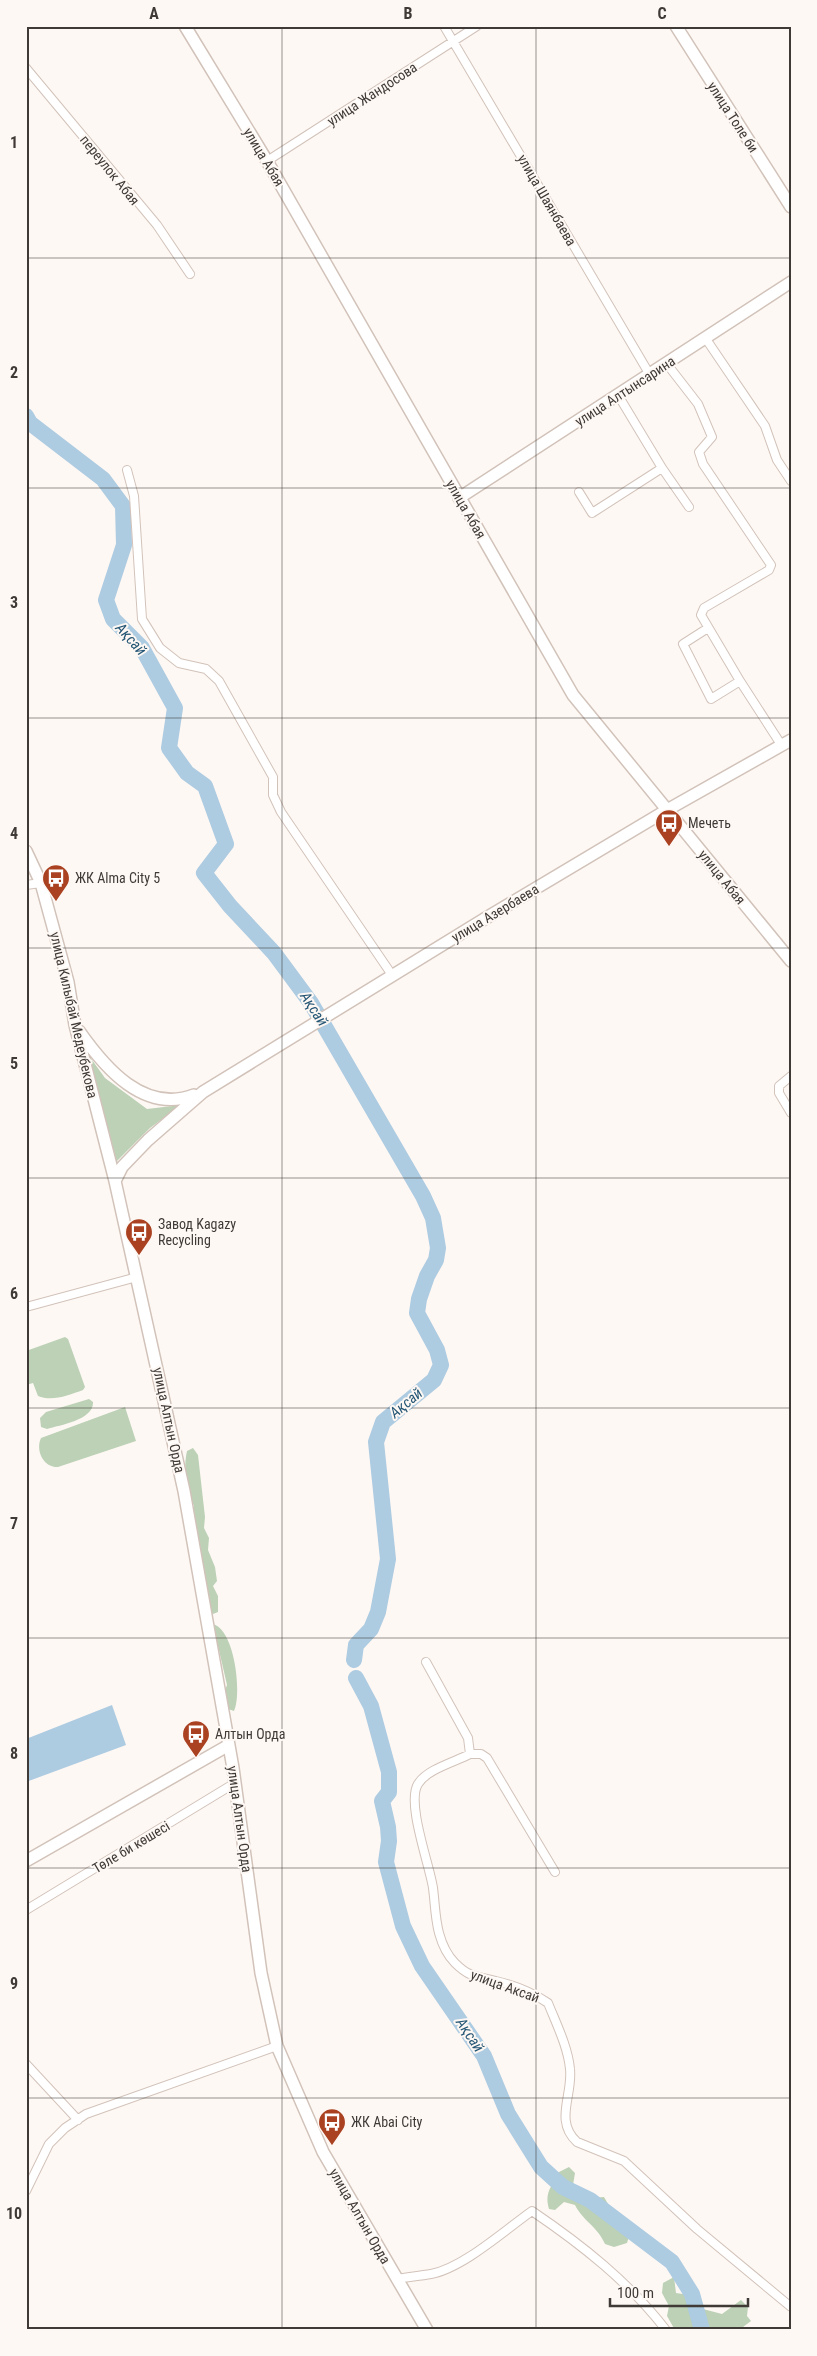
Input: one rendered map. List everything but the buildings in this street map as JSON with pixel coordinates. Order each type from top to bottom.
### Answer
[{"type":"main road","name":"улица Абая","points":[[185,26],[267,161],[573,695],[791,961]]},
{"type":"main road","name":"улица Толе би","points":[[676,26],[791,207]]},
{"type":"main road","name":"улица Алтынсарина","points":[[459,498],[791,282]]},
{"type":"main road","name":"улица Азербаева","points":[[115,1182],[122,1167],[148,1140],[203,1092],[289,1037],[667,810],[786,743]]},
{"type":"main road","name":"улица Килыбай Медеубекова","points":[[26,851],[42,883],[68,982],[75,1024],[115,1182]]},
{"type":"main road","name":"улица Азербаева","points":[[75,1024],[99,1059],[146,1097],[162,1100],[181,1100],[203,1092]]},
{"type":"main road","name":"улица Алтын Орда","points":[[115,1182],[184,1491],[229,1745],[261,1973],[276,2046],[323,2152],[427,2330]]},
{"type":"main road","points":[[26,1861],[229,1745]]},
{"type":"street","name":"улица Шаянбаева","points":[[444,26],[650,375]]},
{"type":"street","name":"улица Жандосова","points":[[267,161],[477,26]]},
{"type":"street","name":"переулок Абая","points":[[26,68],[156,225],[190,274]]},
{"type":"street","points":[[706,339],[765,426],[777,460],[791,481]]},
{"type":"street","points":[[667,364],[698,404],[712,437],[699,452],[703,464],[771,566],[769,570],[704,608],[701,614],[740,681],[786,743]]},
{"type":"street","points":[[618,396],[662,468],[689,507]]},
{"type":"street","points":[[580,492],[592,513],[662,468]]},
{"type":"street","points":[[127,470],[134,496],[142,619],[160,648],[172,658],[179,663],[206,669],[219,681],[273,777],[273,795],[281,812],[392,975]]},
{"type":"street","points":[[708,628],[683,644],[711,699],[740,681]]},
{"type":"street","points":[[26,885],[42,883]]},
{"type":"street","points":[[791,1076],[779,1086],[779,1093],[791,1113]]},
{"type":"street","points":[[26,1307],[137,1277]]},
{"type":"street","points":[[426,1662],[468,1738],[470,1754],[481,1754],[487,1758],[555,1872]]},
{"type":"street","name":"улица Аксай","points":[[470,1754],[423,1778],[417,1785],[415,1794],[417,1821],[433,1887],[439,1934],[446,1950],[456,1964],[478,1979],[495,1981],[535,1995],[548,2003],[570,2068],[564,2120],[570,2136],[577,2142],[624,2161],[697,2230],[791,2306]]},
{"type":"street","name":"Төле би көшесі","points":[[26,1910],[235,1783]]},
{"type":"street","points":[[26,2191],[49,2144],[65,2128],[86,2114],[276,2046]]},
{"type":"street","points":[[26,2064],[78,2120]]},
{"type":"street","points":[[396,2279],[432,2274],[461,2261],[485,2247],[532,2211],[588,2250],[618,2277],[652,2312],[666,2330]]},
{"type":"green space","points":[[87,1053],[105,1078],[147,1109],[181,1105],[150,1128],[116,1162]]},
{"type":"green space","points":[[65,1337],[68,1339],[85,1387],[83,1390],[61,1397],[43,1398],[38,1396],[33,1383],[26,1385],[26,1351]]},
{"type":"green space","points":[[89,1399],[93,1402],[92,1408],[82,1417],[75,1421],[47,1429],[41,1427],[40,1418],[46,1412]]},
{"type":"green space","points":[[125,1407],[136,1441],[58,1467],[49,1465],[42,1458],[39,1448],[41,1438]]},
{"type":"green space","points":[[193,1448],[198,1455],[205,1517],[204,1528],[209,1538],[208,1550],[215,1567],[217,1581],[213,1586],[218,1596],[218,1612],[213,1614],[210,1612],[197,1529],[192,1512],[194,1506],[186,1479],[187,1451]]},
{"type":"green space","points":[[213,1624],[221,1629],[227,1638],[235,1663],[237,1691],[234,1711],[228,1709],[224,1693],[227,1685]]},
{"type":"green space","points":[[569,2167],[575,2173],[573,2185],[592,2198],[604,2197],[614,2214],[628,2221],[631,2230],[627,2243],[614,2247],[605,2244],[575,2205],[564,2202],[555,2210],[549,2209],[547,2198],[557,2173]]},
{"type":"green space","points":[[674,2277],[676,2293],[696,2296],[702,2302],[703,2309],[722,2314],[741,2300],[748,2307],[747,2316],[751,2321],[739,2330],[675,2330],[667,2316],[669,2306],[662,2293],[663,2283]]},
{"type":"water","points":[[112,1705],[126,1745],[26,1782],[26,1739]]},
{"type":"waterway","name":"Ақсай","points":[[26,416],[30,423],[103,479],[123,506],[124,545],[106,600],[113,619],[142,648],[175,708],[169,748],[187,773],[205,786],[226,844],[204,873],[230,906],[274,953],[311,1003],[423,1196],[433,1218],[438,1248],[436,1260],[427,1276],[419,1299],[417,1313],[437,1350],[441,1365],[434,1380],[383,1422],[376,1442],[388,1559],[378,1612],[371,1629],[356,1645],[354,1660]]},
{"type":"waterway","name":"Ақсай","points":[[356,1678],[371,1706],[389,1772],[389,1792],[382,1801],[389,1841],[386,1862],[403,1926],[422,1966],[484,2056],[508,2114],[541,2167],[563,2187],[590,2200],[672,2262],[692,2294],[702,2330]]},
{"type":"place","name":"Мечеть","points":[[669,847]]},
{"type":"place","name":"ЖК Alma City 5","points":[[56,902]]},
{"type":"place","name":"Завод Kagazy Recycling","points":[[139,1256]]},
{"type":"place","name":"Алтын Орда","points":[[196,1758]]},
{"type":"place","name":"ЖК Abai City","points":[[332,2146]]}]
